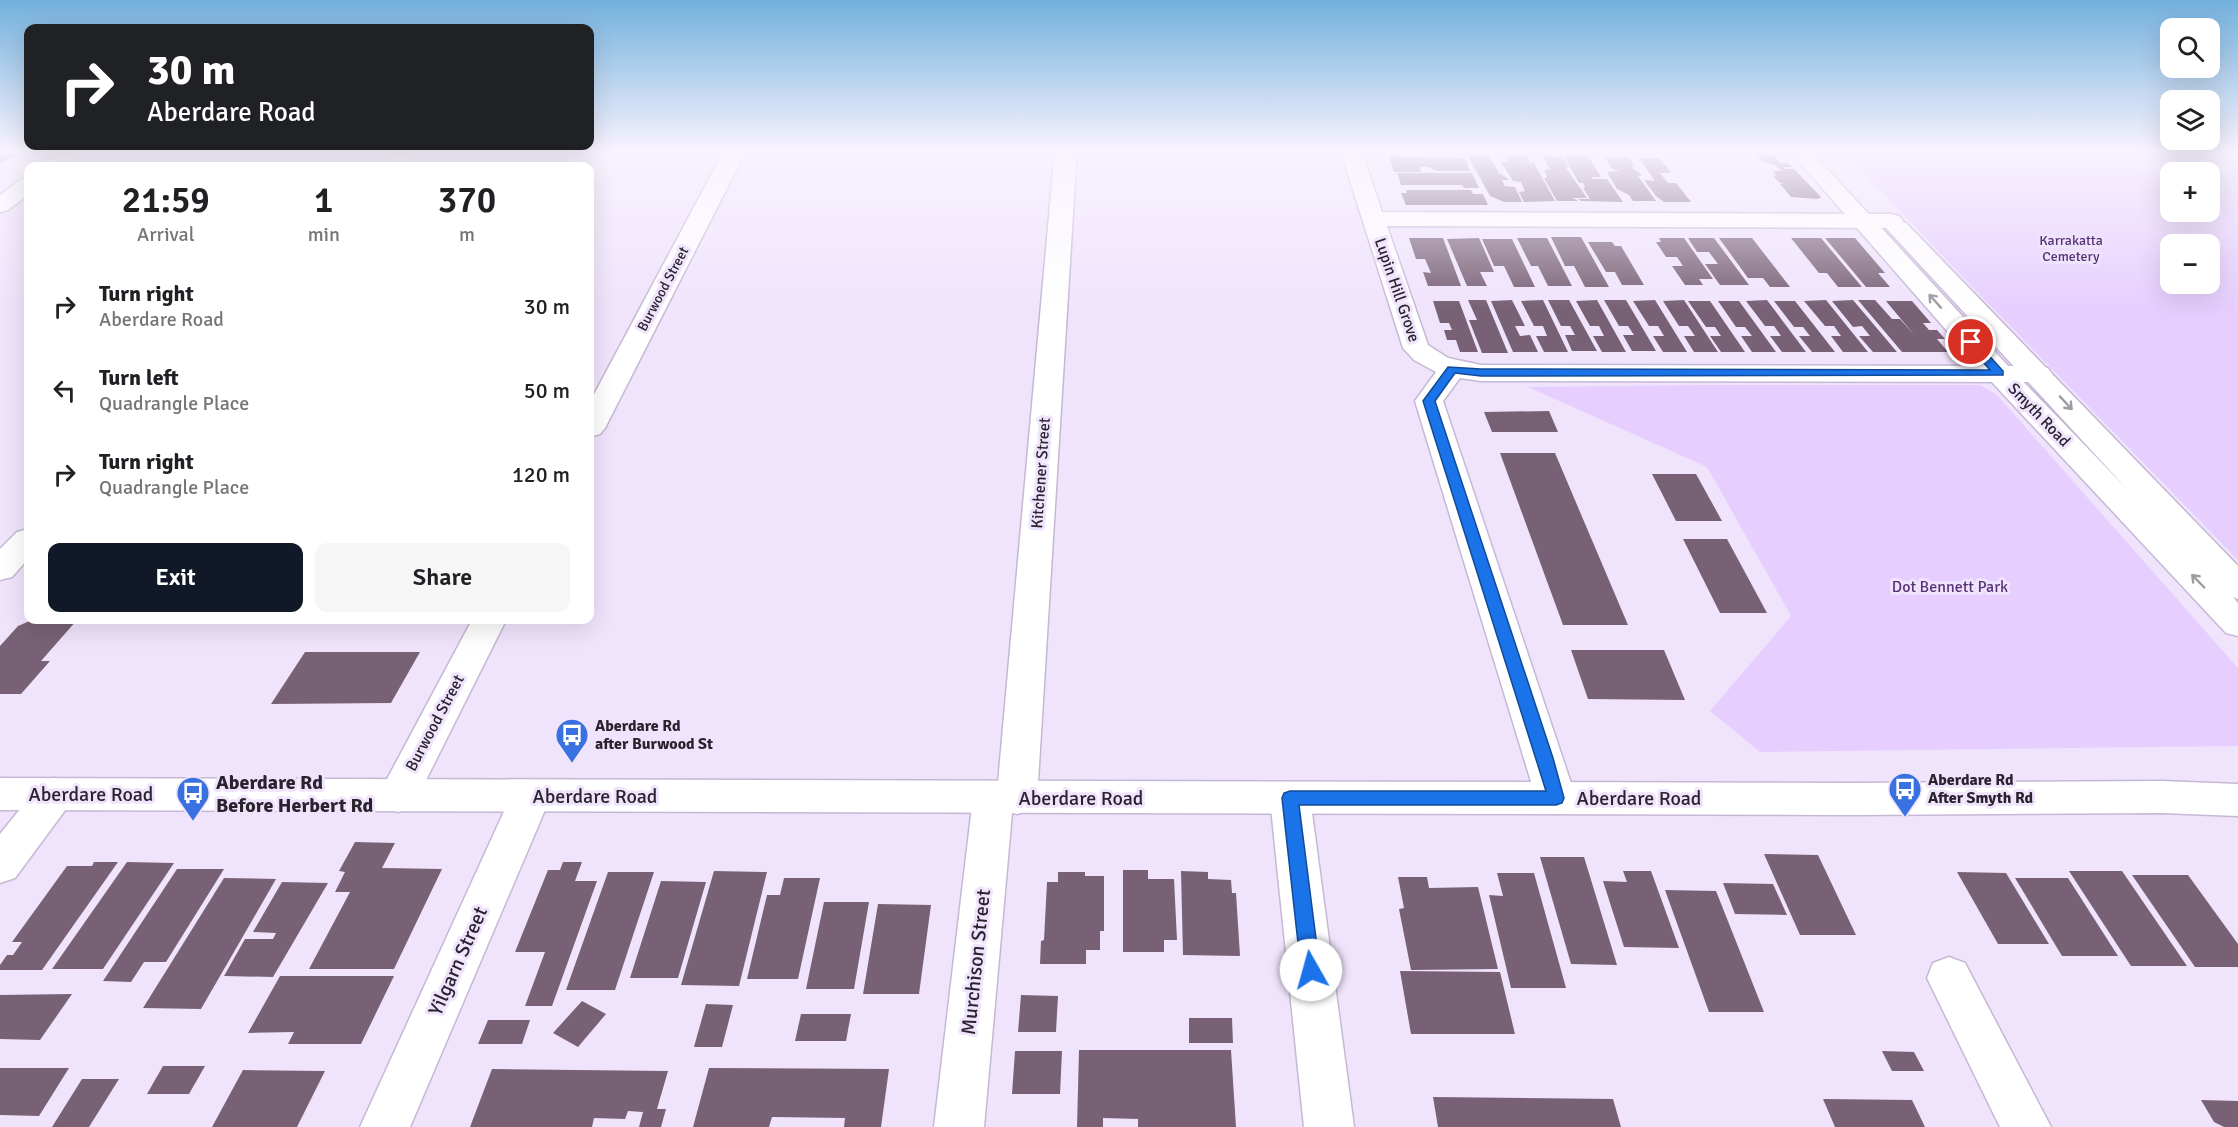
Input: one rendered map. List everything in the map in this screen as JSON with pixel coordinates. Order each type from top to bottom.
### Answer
[{"type":"street","name":"Burwood Street","points":[[594,420],[708,202]]},
{"type":"street","name":"Kitchener Street","points":[[1005,798],[1061,202]]},
{"type":"street","name":"Lupin Hill Grove","points":[[1367,202],[1416,348],[1430,361],[1452,369],[1481,373],[2038,374]]},
{"type":"street","name":"Smyth Road","points":[[1845,202],[1999,373],[2238,624]]},
{"type":"street","name":"Smyth Road","points":[[1873,202],[2238,587]]},
{"type":"street","points":[[1373,219],[1891,220]]},
{"type":"street","points":[[1452,369],[1429,401],[1556,798]]},
{"type":"street","points":[[0,569],[24,544]]},
{"type":"street","name":"Burwood Street","points":[[398,796],[487,624]]},
{"type":"street","name":"Aberdare Road","points":[[2162,797],[2238,783]]},
{"type":"street","name":"Aberdare Road","points":[[0,794],[1005,798],[2162,797],[2238,801]]},
{"type":"street","points":[[0,865],[55,794]]},
{"type":"street","name":"Yilgarn Street","points":[[385,1127],[531,796]]},
{"type":"street","name":"Murchison Street","points":[[959,1127],[1005,798]]},
{"type":"street","points":[[1290,798],[1329,1127]]},
{"type":"street","points":[[1949,978],[2026,1127]]},
{"type":"green space","name":"Karrakatta Cemetery","points":[[1891,202],[2160,202],[2160,222],[2220,222],[2220,202],[2238,202],[2238,560]]},
{"type":"green space","name":"Dot Bennett Park","points":[[1980,385],[1997,395],[2238,668],[2238,746],[1760,752],[1710,711],[1791,616],[1707,467],[1528,387]]},
{"type":"building","points":[[1405,202],[1486,202],[1488,205],[1406,205]]},
{"type":"building","points":[[1551,237],[1581,237],[1609,287],[1585,287],[1574,266],[1565,266]]},
{"type":"building","points":[[1409,238],[1443,238],[1461,286],[1428,286],[1423,272],[1431,273],[1425,259],[1416,259]]},
{"type":"building","points":[[1479,238],[1494,272],[1480,272],[1487,286],[1467,286],[1447,239]]},
{"type":"building","points":[[1517,238],[1547,238],[1572,286],[1548,286],[1538,266],[1531,266]]},
{"type":"building","points":[[1659,238],[1684,238],[1713,279],[1699,279],[1703,285],[1685,285],[1672,266],[1683,266],[1677,257],[1666,257],[1656,242],[1661,242]]},
{"type":"building","points":[[1688,238],[1714,238],[1749,285],[1720,285],[1705,264],[1718,264],[1709,252],[1697,252]]},
{"type":"building","points":[[1719,238],[1752,238],[1790,287],[1770,287],[1763,278],[1748,278]]},
{"type":"building","points":[[1791,238],[1821,238],[1862,287],[1838,287],[1827,273],[1819,273]]},
{"type":"building","points":[[1825,238],[1855,238],[1885,273],[1878,273],[1890,287],[1866,287]]},
{"type":"building","points":[[1482,239],[1512,239],[1535,287],[1514,287],[1504,266],[1494,266]]},
{"type":"building","points":[[1588,242],[1612,242],[1615,246],[1621,246],[1644,285],[1622,285],[1615,272],[1606,272]]},
{"type":"building","points":[[1468,300],[1486,300],[1508,353],[1482,353],[1469,320],[1477,320]]},
{"type":"building","points":[[1512,300],[1525,326],[1515,326],[1520,336],[1530,335],[1538,352],[1513,352],[1491,301]]},
{"type":"building","points":[[1543,300],[1568,352],[1544,352],[1536,336],[1547,336],[1543,326],[1534,326],[1521,301]]},
{"type":"building","points":[[1548,300],[1569,300],[1597,351],[1572,351],[1565,335],[1575,335],[1570,326],[1561,326]]},
{"type":"building","points":[[1597,300],[1626,352],[1602,352],[1593,336],[1604,336],[1599,326],[1590,326],[1576,301]]},
{"type":"building","points":[[1604,300],[1626,300],[1656,351],[1632,351],[1623,335],[1634,335],[1628,326],[1619,326]]},
{"type":"building","points":[[1655,300],[1687,352],[1663,352],[1653,336],[1664,336],[1658,326],[1649,326],[1633,301]]},
{"type":"building","points":[[1684,300],[1718,352],[1694,352],[1684,336],[1695,336],[1688,326],[1679,326],[1663,301]]},
{"type":"building","points":[[1767,300],[1806,352],[1782,352],[1770,336],[1781,336],[1774,326],[1765,326],[1746,301]]},
{"type":"building","points":[[1826,300],[1868,352],[1843,352],[1831,336],[1841,336],[1834,326],[1825,326],[1804,301]]},
{"type":"building","points":[[1853,300],[1897,352],[1873,352],[1859,336],[1870,336],[1862,326],[1853,327],[1832,301]]},
{"type":"building","points":[[1858,300],[1875,300],[1892,319],[1900,319],[1915,336],[1886,301],[1912,301],[1931,323],[1923,323],[1929,330],[1937,330],[1945,339],[1937,339],[1948,352],[1902,352]]},
{"type":"building","points":[[1433,301],[1459,301],[1478,352],[1460,352],[1456,340],[1447,340],[1444,330],[1452,330],[1449,323],[1440,323]]},
{"type":"building","points":[[1688,301],[1710,301],[1745,352],[1721,352],[1710,336],[1721,336],[1715,327],[1706,327]]},
{"type":"building","points":[[1718,301],[1739,301],[1776,352],[1752,352],[1741,336],[1752,336],[1745,327],[1736,327]]},
{"type":"building","points":[[1774,301],[1795,301],[1835,352],[1812,352],[1799,336],[1810,336],[1803,327],[1794,327]]},
{"type":"building","points":[[1549,411],[1558,432],[1492,432],[1484,412]]},
{"type":"building","points":[[1500,453],[1555,453],[1628,625],[1563,625]]},
{"type":"building","points":[[1652,474],[1696,474],[1722,521],[1676,521]]},
{"type":"building","points":[[1683,539],[1727,539],[1767,613],[1720,613]]},
{"type":"building","points":[[24,623],[73,624],[41,661],[50,661],[21,694],[0,694],[0,646],[18,626]]},
{"type":"building","points":[[1571,650],[1664,650],[1685,700],[1588,699]]},
{"type":"building","points":[[305,652],[420,652],[391,703],[271,704]]},
{"type":"building","points":[[355,842],[395,843],[382,868],[442,869],[394,969],[309,969],[350,892],[335,892],[345,872],[339,871]]},
{"type":"building","points":[[1764,854],[1818,855],[1856,935],[1800,935]]},
{"type":"building","points":[[1540,857],[1584,857],[1617,965],[1571,964]]},
{"type":"building","points":[[94,862],[118,862],[42,970],[0,970],[0,965],[7,955],[13,955],[22,942],[12,942],[67,866],[92,866]]},
{"type":"building","points":[[127,862],[174,863],[103,969],[52,969]]},
{"type":"building","points":[[563,862],[582,862],[575,881],[597,881],[552,1006],[525,1006],[545,952],[515,952],[548,870],[560,870]]},
{"type":"building","points":[[177,869],[224,869],[166,962],[144,962],[131,982],[103,981]]},
{"type":"building","points":[[1123,870],[1148,870],[1148,879],[1174,879],[1177,940],[1164,940],[1164,952],[1123,952]]},
{"type":"building","points":[[714,871],[767,872],[739,986],[681,985]]},
{"type":"building","points":[[1181,871],[1208,872],[1208,879],[1231,880],[1232,893],[1236,893],[1240,956],[1183,955]]},
{"type":"building","points":[[1623,871],[1651,871],[1679,948],[1624,947],[1603,881],[1627,882]]},
{"type":"building","points":[[2069,871],[2122,871],[2187,966],[2131,966]]},
{"type":"building","points":[[608,872],[654,872],[615,990],[566,990]]},
{"type":"building","points":[[1058,872],[1085,872],[1085,876],[1104,876],[1104,931],[1100,931],[1100,950],[1086,950],[1086,964],[1040,964],[1041,941],[1044,940],[1047,882],[1058,882]]},
{"type":"building","points":[[1957,872],[2006,873],[2049,944],[1998,944]]},
{"type":"building","points":[[1497,873],[1534,873],[1566,988],[1511,988],[1489,895],[1503,896]]},
{"type":"building","points":[[2132,875],[2188,875],[2238,944],[2238,967],[2195,967]]},
{"type":"building","points":[[1398,877],[1427,877],[1429,888],[1478,887],[1498,969],[1411,970],[1399,909],[1404,908]]},
{"type":"building","points":[[224,878],[276,879],[201,1009],[143,1008]]},
{"type":"building","points":[[784,878],[820,878],[798,979],[747,979],[767,895],[780,895]]},
{"type":"building","points":[[2015,878],[2068,878],[2118,956],[2062,956]]},
{"type":"building","points":[[661,881],[706,882],[678,978],[630,978]]},
{"type":"building","points":[[282,882],[328,883],[273,977],[224,976],[245,939],[273,939],[276,933],[253,932]]},
{"type":"building","points":[[1723,883],[1773,884],[1787,915],[1735,914]]},
{"type":"building","points":[[1665,890],[1716,891],[1764,1012],[1709,1012]]},
{"type":"building","points":[[824,902],[869,902],[854,989],[806,989]]},
{"type":"building","points":[[878,904],[931,905],[919,994],[863,994]]},
{"type":"building","points":[[1400,971],[1500,972],[1515,1034],[1411,1034]]},
{"type":"building","points":[[280,976],[394,976],[361,1044],[288,1044],[294,1032],[248,1033]]},
{"type":"building","points":[[72,994],[40,1040],[0,1039],[0,995]]},
{"type":"building","points":[[1021,995],[1058,996],[1056,1032],[1018,1032]]},
{"type":"building","points":[[582,1001],[606,1014],[578,1047],[553,1033]]},
{"type":"building","points":[[706,1004],[733,1005],[722,1047],[694,1047]]},
{"type":"building","points":[[801,1014],[851,1014],[846,1041],[795,1041]]},
{"type":"building","points":[[1189,1018],[1232,1018],[1233,1043],[1189,1043]]},
{"type":"building","points":[[488,1020],[530,1020],[522,1044],[478,1044]]},
{"type":"building","points":[[1079,1050],[1231,1050],[1236,1127],[1138,1127],[1138,1119],[1103,1118],[1103,1127],[1077,1127]]},
{"type":"building","points":[[1015,1051],[1062,1051],[1060,1094],[1012,1094]]},
{"type":"building","points":[[1882,1051],[1914,1052],[1924,1071],[1892,1071]]},
{"type":"building","points":[[163,1066],[205,1066],[189,1094],[147,1094]]},
{"type":"building","points":[[0,1068],[69,1068],[39,1116],[0,1115]]},
{"type":"building","points":[[709,1068],[889,1069],[881,1127],[844,1127],[845,1118],[772,1117],[769,1127],[693,1127]]},
{"type":"building","points":[[492,1069],[668,1071],[657,1109],[666,1109],[661,1127],[639,1127],[643,1112],[628,1111],[625,1119],[594,1118],[592,1127],[470,1127]]},
{"type":"building","points":[[243,1070],[325,1071],[297,1127],[212,1127]]},
{"type":"building","points":[[82,1079],[119,1079],[89,1127],[52,1127]]},
{"type":"building","points":[[1433,1097],[1613,1099],[1621,1127],[1438,1127]]},
{"type":"building","points":[[1823,1099],[1912,1100],[1925,1127],[1835,1127]]},
{"type":"building","points":[[2201,1100],[2238,1101],[2238,1127],[2224,1127],[2214,1122]]},
{"type":"place","name":"Aberdare Rd after Burwood St","points":[[572,764]]},
{"type":"place","name":"Aberdare Rd After Smyth Rd","points":[[1905,818]]},
{"type":"place","name":"Aberdare Rd Before Herbert Rd","points":[[193,822]]},
{"type":"route","points":[[1311,970],[1290,798],[1556,798],[1429,401],[1452,369],[1481,373],[1999,373],[1971,342]]}]
